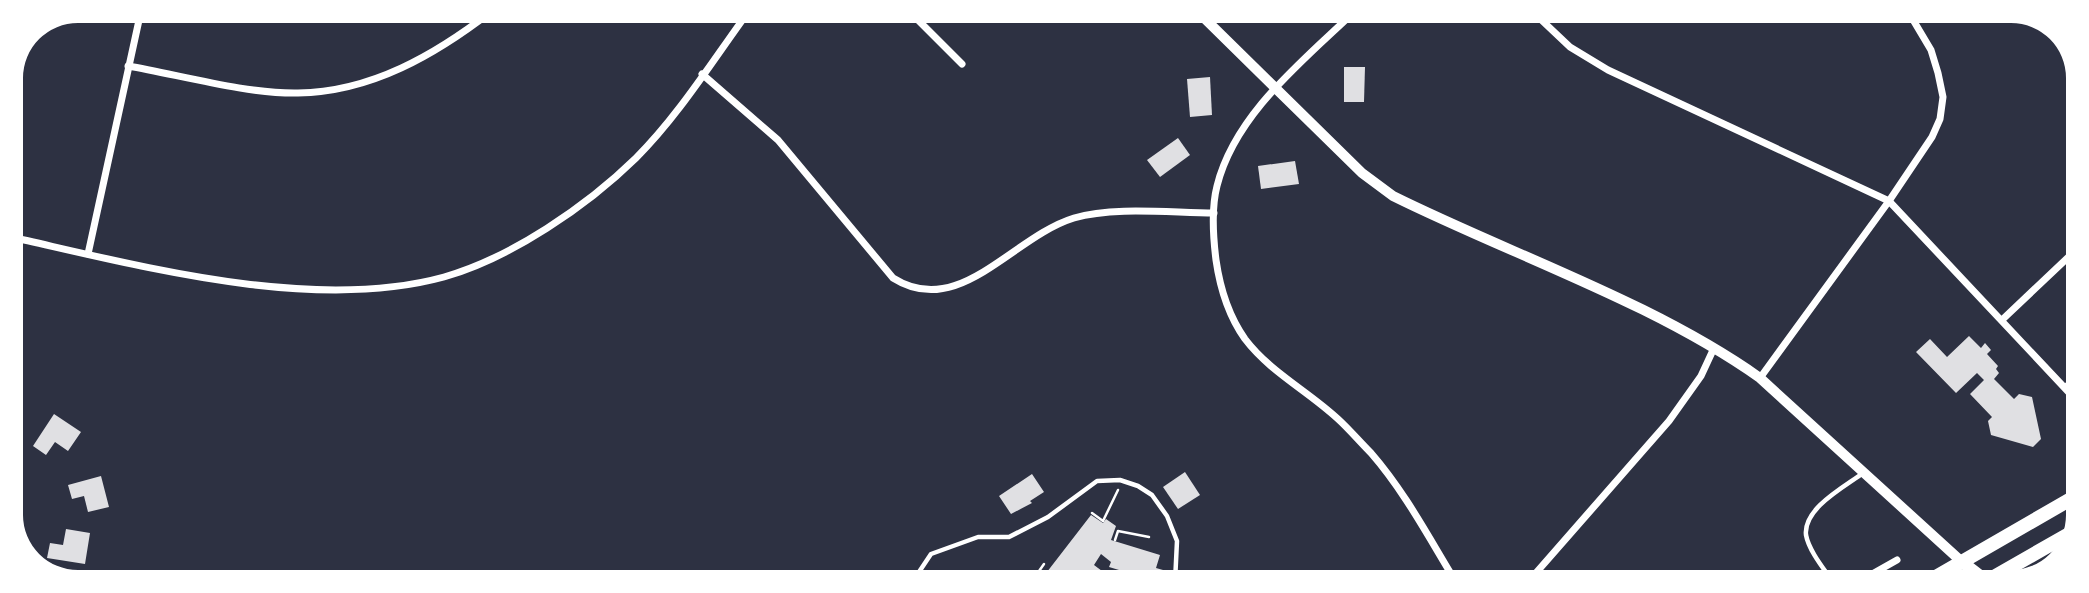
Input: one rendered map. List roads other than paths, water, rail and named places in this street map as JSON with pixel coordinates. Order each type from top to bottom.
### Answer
[{"type":"main road","points":[[1948,570],[2066,502]]},
{"type":"main road","points":[[2008,570],[2061,539]]},
{"type":"main road","points":[[1962,562],[1972,570]]},
{"type":"street","points":[[88,254],[138,23]]},
{"type":"street","points":[[128,66],[270,91],[298,93],[339,89],[376,80],[424,58],[475,23]]},
{"type":"street","points":[[23,240],[230,281],[300,288],[400,286],[445,276],[483,263],[533,236],[604,187],[637,157],[740,23]]},
{"type":"street","points":[[921,23],[962,64]]},
{"type":"street","points":[[1209,23],[1362,173],[1393,196],[1684,331],[1714,348],[1760,378],[1962,562]]},
{"type":"street","points":[[1343,23],[1276,88],[1245,128],[1226,163],[1217,185],[1214,213],[1219,282],[1230,312],[1245,339],[1272,368],[1337,418],[1370,453],[1397,486],[1449,570]]},
{"type":"street","points":[[1545,23],[1570,47],[1608,71],[1889,201],[2003,319],[2064,387]]},
{"type":"street","points":[[1760,378],[1889,201],[1932,136],[1943,97],[1931,50],[1915,23]]},
{"type":"street","points":[[702,74],[778,140],[893,278],[908,288],[930,292],[953,289],[1037,234],[1075,218],[1104,213],[1214,213]]},
{"type":"street","points":[[2003,319],[2066,259]]},
{"type":"street","points":[[1539,570],[1669,421],[1701,376],[1714,348]]},
{"type":"street","points":[[1879,570],[1897,560]]},
{"type":"lane","points":[[1826,570],[1808,541],[1806,527],[1818,509],[1864,472]]},
{"type":"lane","points":[[920,570],[931,554],[978,537],[1009,537],[1048,517],[1097,481],[1123,481],[1152,495],[1167,516],[1177,541],[1176,570]]}]
